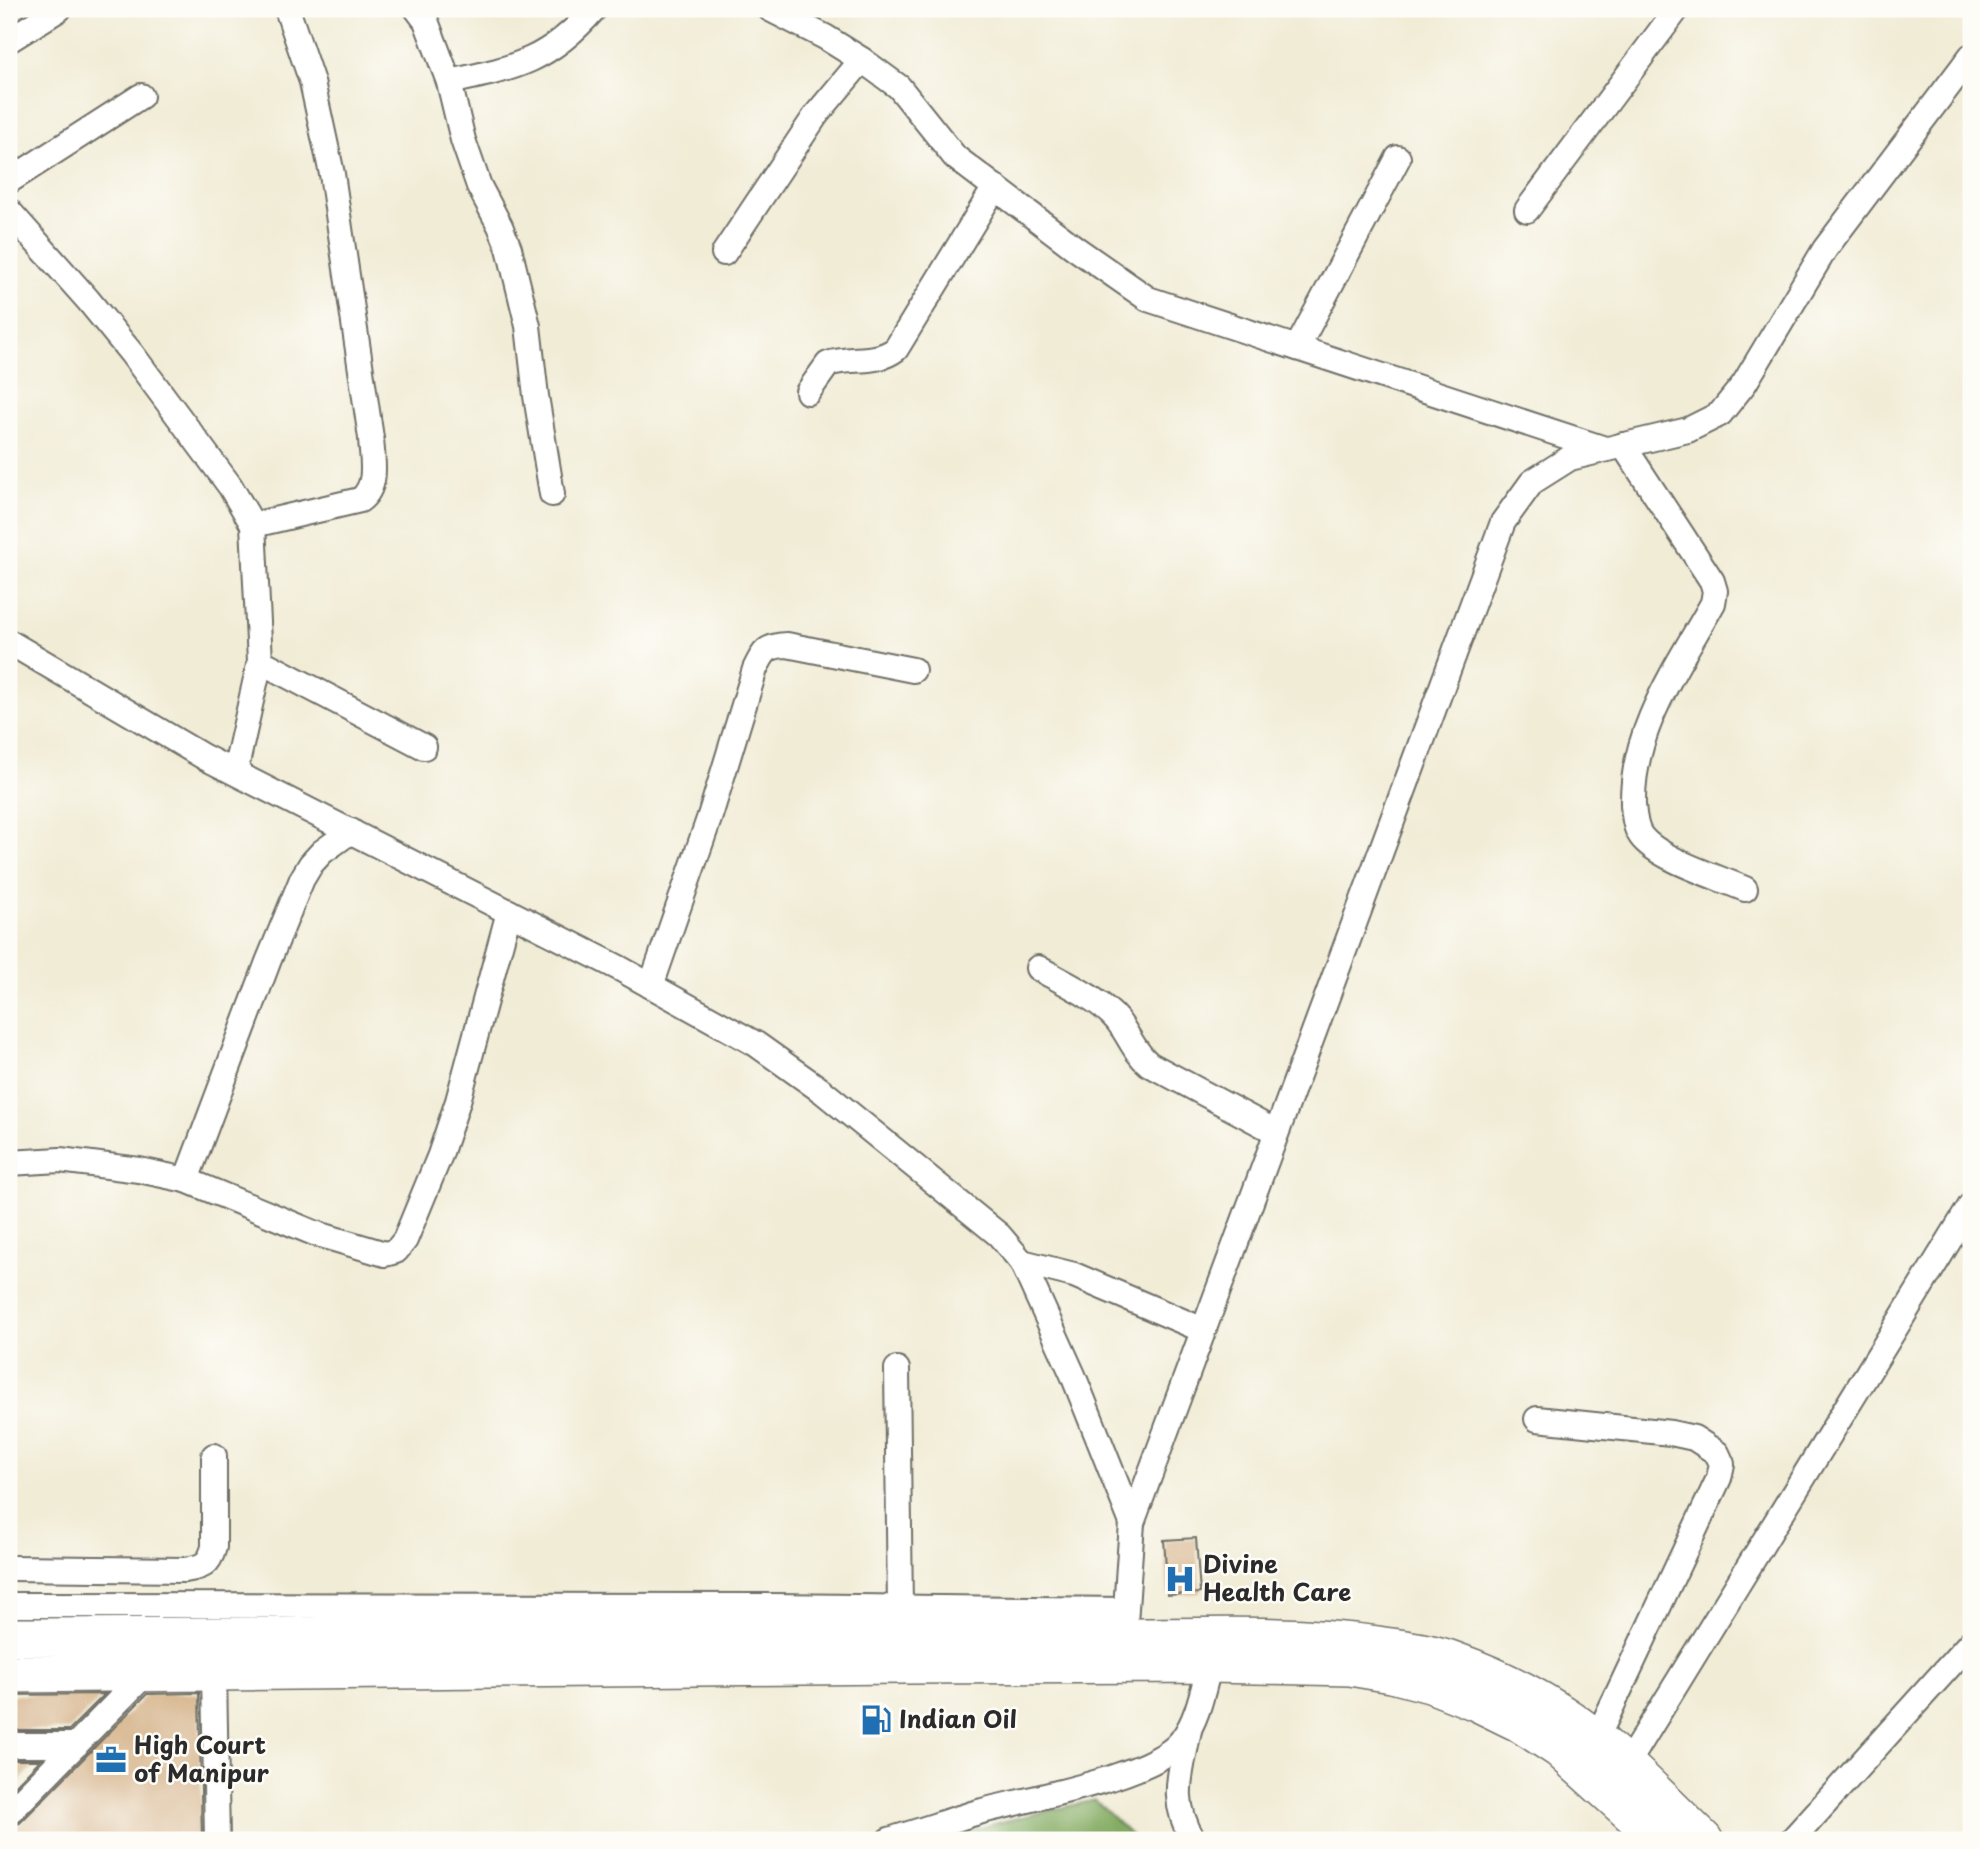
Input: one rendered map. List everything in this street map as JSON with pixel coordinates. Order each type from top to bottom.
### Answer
[{"type":"highway","points":[[9,1637],[582,1634],[1325,1639],[1405,1649],[1451,1660],[1535,1697],[1576,1723],[1704,1840]]},
{"type":"highway","points":[[9,1674],[901,1665],[1124,1638],[1210,1664],[1350,1667],[1430,1684],[1519,1723],[1559,1749],[1660,1840]]},
{"type":"street","points":[[9,40],[60,9]]},
{"type":"street","points":[[253,525],[360,500],[371,488],[373,475],[371,438],[332,174],[312,82],[287,9]]},
{"type":"street","points":[[417,9],[426,21],[449,82],[463,140],[479,186],[500,226],[518,281],[528,326],[552,494]]},
{"type":"street","points":[[449,82],[521,65],[539,57],[558,45],[594,9]]},
{"type":"street","points":[[770,9],[825,37],[899,87],[955,157],[1124,284],[1148,299],[1614,447],[1712,582],[1715,591],[1713,603],[1659,699],[1644,736],[1633,788],[1634,815],[1640,834],[1653,847],[1745,889]]},
{"type":"street","points":[[1527,210],[1677,9]]},
{"type":"street","points":[[9,1605],[900,1607],[1124,1638],[1132,1522],[1503,522],[1532,482],[1570,457],[1688,430],[1720,414],[1744,384],[1825,249],[1971,56]]},
{"type":"street","points":[[724,253],[816,115],[862,60]]},
{"type":"street","points":[[9,181],[141,96]]},
{"type":"street","points":[[1297,348],[1398,158]]},
{"type":"street","points":[[808,392],[828,364],[876,360],[896,349],[995,187]]},
{"type":"street","points":[[9,211],[132,354],[230,486],[253,525],[260,661],[235,772]]},
{"type":"street","points":[[9,642],[204,757],[651,986],[756,1044],[822,1091],[999,1235],[1022,1262],[1073,1376],[1132,1522]]},
{"type":"street","points":[[651,986],[755,669],[763,653],[772,645],[787,645],[913,670]]},
{"type":"street","points":[[260,661],[425,747]]},
{"type":"street","points":[[186,1180],[302,879],[322,852],[351,831]]},
{"type":"street","points":[[9,1163],[60,1160],[139,1170],[186,1180],[314,1233],[385,1254],[396,1251],[405,1240],[420,1206],[454,1112],[509,912]]},
{"type":"street","points":[[1038,968],[1106,1009],[1140,1057],[1149,1064],[1276,1132]]},
{"type":"street","points":[[1626,1766],[1971,1205]]},
{"type":"street","points":[[1022,1262],[1074,1275],[1203,1330]]},
{"type":"street","points":[[897,1369],[900,1607]]},
{"type":"street","points":[[1537,1419],[1671,1433],[1701,1442],[1717,1453],[1722,1464],[1719,1478],[1596,1741]]},
{"type":"street","points":[[9,1568],[185,1570],[202,1567],[210,1561],[214,1547],[214,1456]]},
{"type":"street","points":[[1792,1840],[1971,1642]]},
{"type":"street","points":[[1193,1840],[1182,1821],[1177,1800],[1190,1727],[1210,1664]]},
{"type":"street","points":[[11,1809],[146,1673]]},
{"type":"street","points":[[214,1673],[217,1840]]},
{"type":"street","points":[[889,1840],[1151,1764],[1181,1741],[1190,1727]]},
{"type":"street","points":[[9,1745],[76,1745]]},
{"type":"green space","points":[[1095,1800],[1136,1840],[943,1840],[1000,1822]]},
{"type":"building","points":[[1196,1538],[1200,1593],[1168,1595],[1164,1540]]},
{"type":"building","points":[[199,1693],[202,1840],[9,1840],[9,1827],[20,1823],[147,1694]]},
{"type":"building","points":[[105,1694],[69,1730],[9,1730],[9,1695]]},
{"type":"building","points":[[9,1760],[40,1760],[9,1792]]},
{"type":"place","name":"Divine Health Care","points":[[1180,1579]]},
{"type":"place","name":"Indian Oil","points":[[876,1720]]},
{"type":"place","name":"High Court of Manipur","points":[[111,1760]]}]
